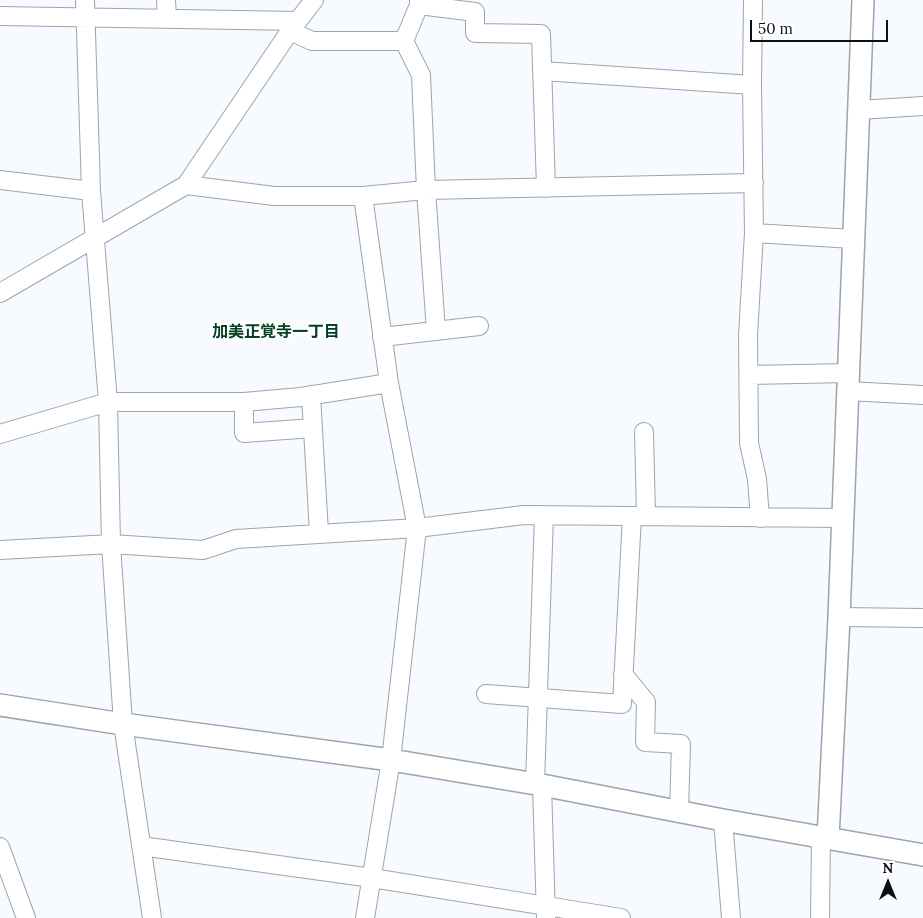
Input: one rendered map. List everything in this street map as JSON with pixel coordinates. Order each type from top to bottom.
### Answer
[{"type":"street","points":[[166,0],[167,19]]},
{"type":"street","points":[[0,293],[186,186],[294,26],[314,0]]},
{"type":"street","points":[[753,0],[754,233],[748,336],[749,443],[757,479],[760,518]]},
{"type":"street","points":[[820,918],[839,617],[863,0]]},
{"type":"street","points":[[436,331],[426,190],[421,75],[404,41],[419,2],[475,12],[475,33],[541,34],[546,188]]},
{"type":"street","points":[[85,9],[91,191],[108,402],[110,544],[123,724],[152,918]]},
{"type":"street","points":[[0,16],[85,9],[167,19],[294,26],[312,41],[404,41]]},
{"type":"street","points":[[542,71],[752,85]]},
{"type":"street","points":[[859,110],[923,106]]},
{"type":"street","points":[[0,180],[91,191]]},
{"type":"street","points":[[186,186],[274,196],[363,196],[426,190],[754,183]]},
{"type":"street","points":[[363,196],[389,382],[416,528],[392,760],[365,918]]},
{"type":"street","points":[[754,233],[853,239]]},
{"type":"street","points":[[382,337],[479,326]]},
{"type":"street","points":[[749,375],[848,382],[923,395]]},
{"type":"street","points":[[0,434],[108,402],[244,402],[311,395],[389,382]]},
{"type":"street","points":[[311,395],[319,533]]},
{"type":"street","points":[[244,402],[244,433],[313,428]]},
{"type":"street","points":[[486,694],[622,704],[623,674],[639,516],[644,432]]},
{"type":"street","points":[[0,550],[110,544],[203,550],[236,539],[416,528],[524,515],[843,518]]},
{"type":"street","points":[[544,515],[538,697],[539,784],[546,912]]},
{"type":"street","points":[[839,617],[923,618]]},
{"type":"street","points":[[623,674],[646,702],[645,742],[681,744],[679,811]]},
{"type":"street","points":[[0,705],[123,724],[392,760],[539,784],[723,820],[923,855]]},
{"type":"street","points":[[723,820],[731,918]]},
{"type":"street","points":[[141,846],[372,878],[546,912],[621,918]]},
{"type":"street","points":[[0,847],[26,918]]},
{"type":"district","name":"加美正覚寺一丁目","points":[[276,332]]}]
